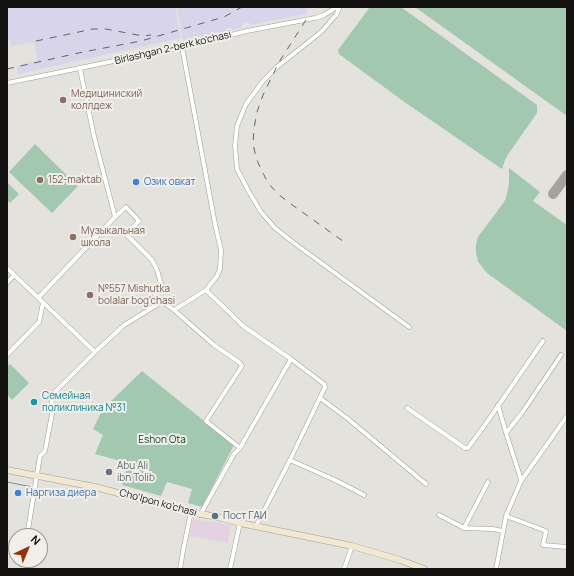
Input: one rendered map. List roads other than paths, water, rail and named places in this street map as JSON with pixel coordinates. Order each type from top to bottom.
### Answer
[{"type":"main road","name":"Cho'lpon ko'chasi","points":[[7,470],[95,487],[191,512],[352,546],[424,569]]},
{"type":"street","name":"Birlashgan 2-berk ko'chasi","points":[[7,83],[80,69],[247,31],[315,18],[338,7]]},
{"type":"street","points":[[338,7],[336,15],[321,32],[277,67],[263,81],[246,104],[237,126],[235,146],[237,169],[261,212],[275,228],[409,327]]},
{"type":"street","points":[[174,310],[206,290],[217,276],[220,269],[221,250],[182,47]]},
{"type":"street","points":[[80,69],[94,136],[115,217]]},
{"type":"street","points":[[38,298],[126,207],[139,220],[126,234],[152,260],[155,265],[162,287],[154,293],[160,303]]},
{"type":"street","points":[[7,268],[95,352]]},
{"type":"street","points":[[7,283],[14,276]]},
{"type":"street","points":[[206,290],[243,326],[291,359],[324,384],[325,387],[256,526]]},
{"type":"street","points":[[7,354],[39,322],[43,303]]},
{"type":"street","points":[[28,528],[40,456],[45,451],[52,414],[51,396],[124,325],[160,303],[166,304],[174,310],[214,345],[242,366],[206,421],[240,448]]},
{"type":"street","points":[[408,408],[465,448],[468,448],[543,341]]},
{"type":"street","points":[[506,433],[528,404],[561,355]]},
{"type":"street","points":[[200,514],[291,359]]},
{"type":"street","points":[[320,398],[347,418],[426,484]]},
{"type":"street","points":[[498,405],[521,481]]},
{"type":"street","points":[[496,569],[506,516],[521,481],[567,416]]},
{"type":"street","points":[[290,460],[364,495]]},
{"type":"street","points":[[464,528],[488,482]]},
{"type":"street","points":[[180,569],[182,551],[191,512]]},
{"type":"street","points":[[439,515],[464,528],[493,529],[502,531]]},
{"type":"street","points":[[506,516],[546,531],[543,545],[567,548]]},
{"type":"street","points":[[230,569],[240,523]]},
{"type":"street","points":[[344,569],[352,546]]},
{"type":"waterway","points":[[7,482],[32,487]]},
{"type":"railway","points":[[7,69],[141,41],[224,17],[242,7]]},
{"type":"railway","points":[[306,20],[279,62],[263,95],[257,112],[253,143],[256,158],[261,169],[268,183],[278,194],[347,244]]},
{"type":"railway","points":[[36,41],[93,29],[106,29],[143,36],[151,35]]},
{"type":"place","name":"Медициниский коллдеж","points":[[63,100]]},
{"type":"place","name":"152-maktab","points":[[40,180]]},
{"type":"place","name":"Озик овкат","points":[[136,182]]},
{"type":"place","name":"Музыкальная школа","points":[[73,237]]},
{"type":"place","name":"№557 Mishutka bolalar bog'chasi","points":[[90,295]]},
{"type":"place","name":"Семейная поликлиника №31","points":[[34,402]]},
{"type":"place","name":"Abu Ali ibn Tolib","points":[[109,472]]},
{"type":"place","name":"Наргиза диера","points":[[18,493]]},
{"type":"place","name":"Пост ГАИ","points":[[215,516]]},
{"type":"park label","name":"Eshon Ota","points":[[162,440]]}]
